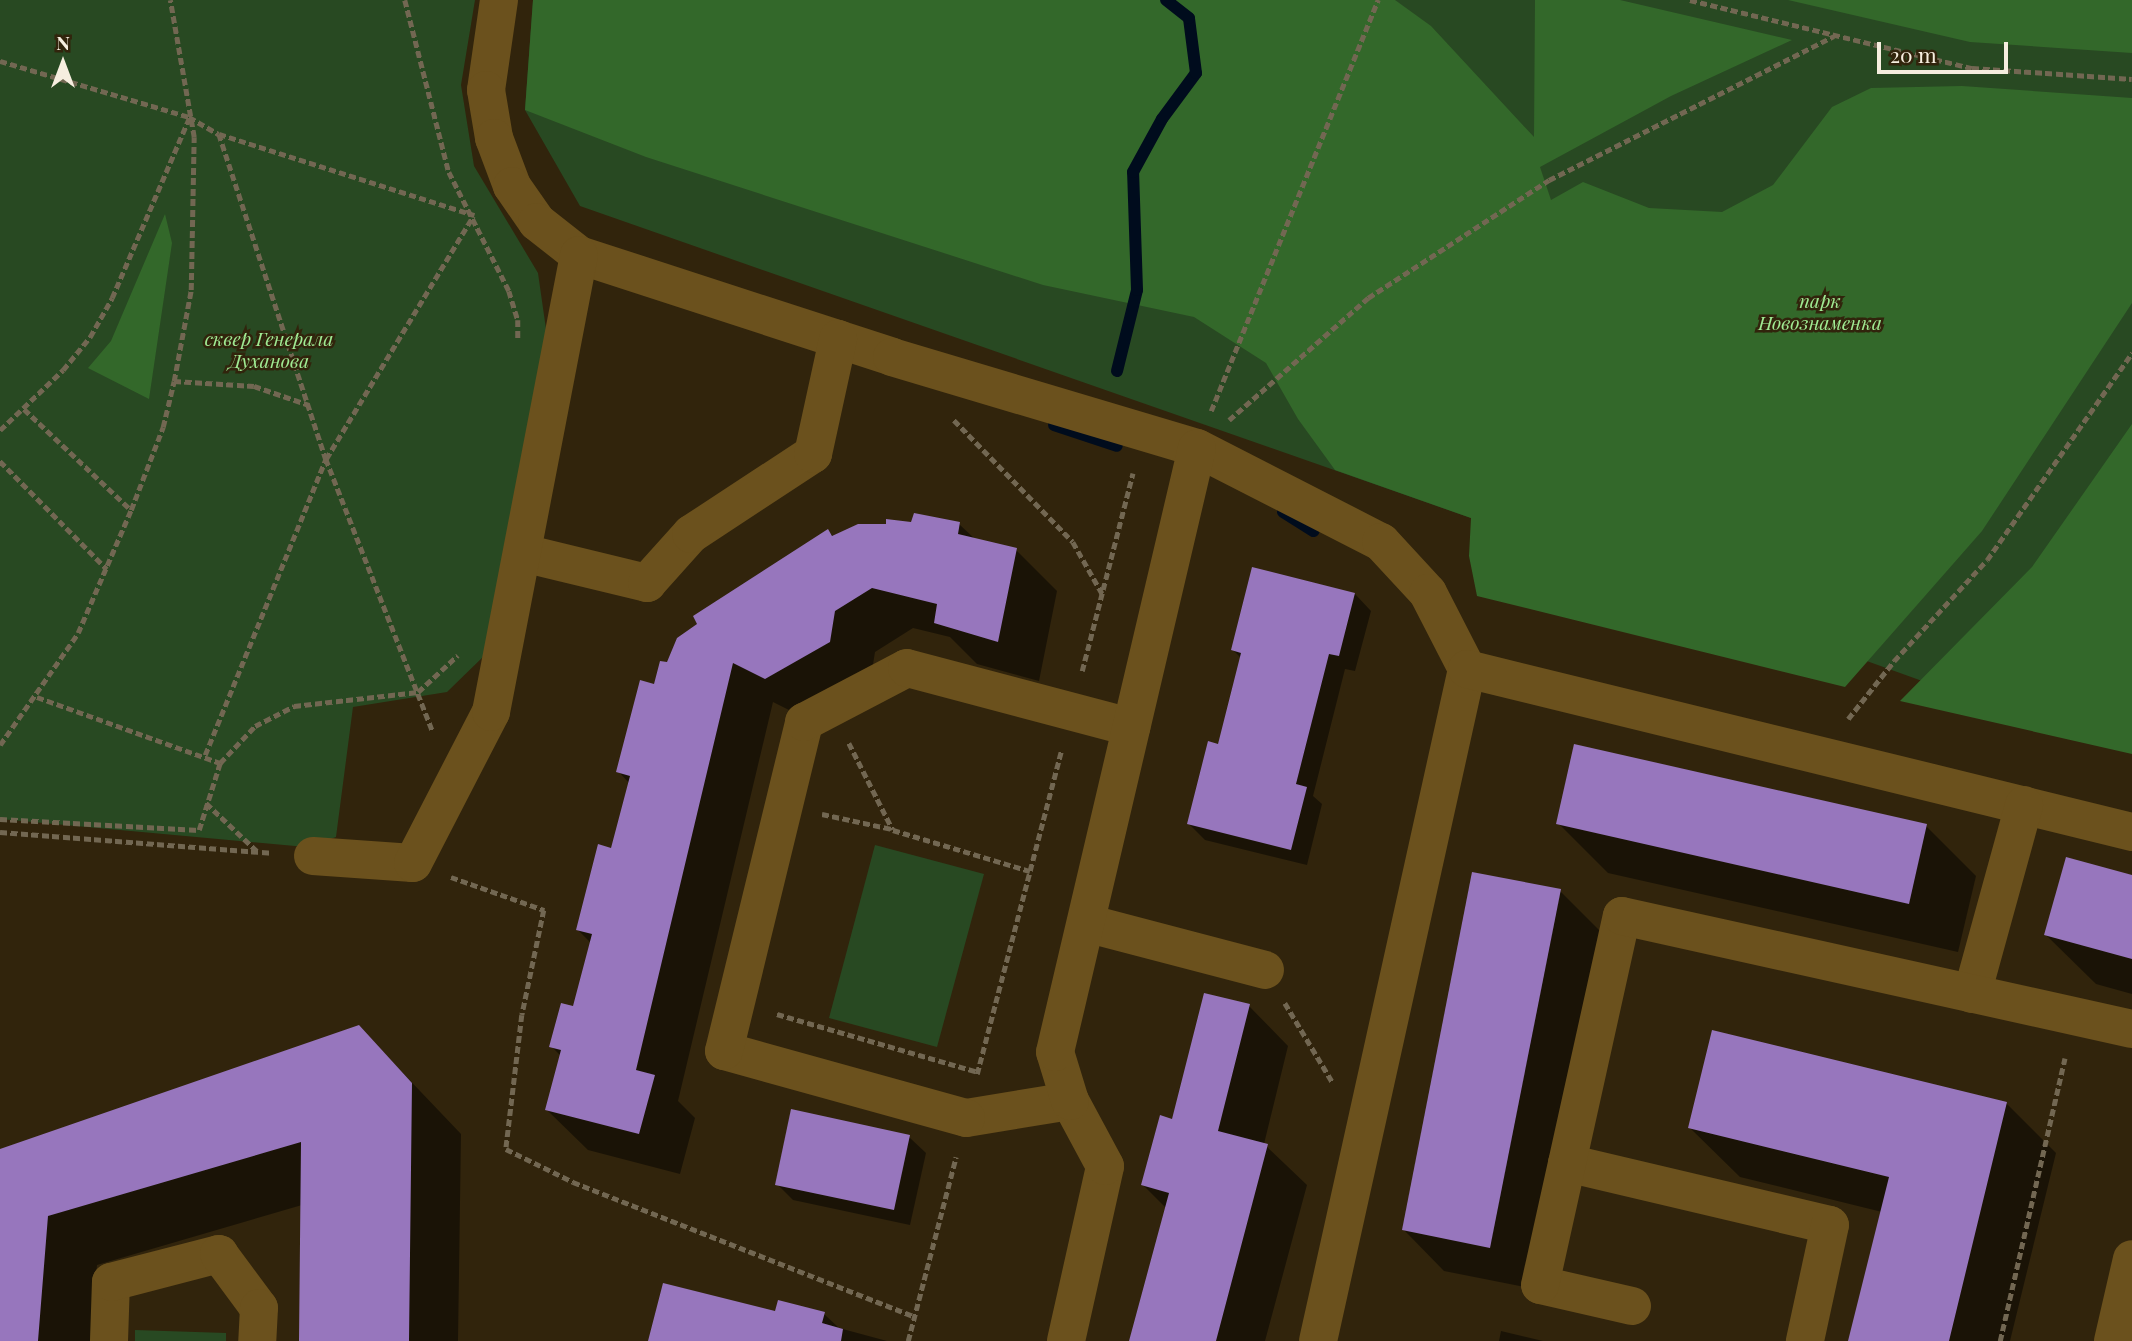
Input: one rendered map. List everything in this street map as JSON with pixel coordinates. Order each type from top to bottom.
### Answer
[{"type":"lane","points":[[499,0],[486,90],[492,126],[512,186],[537,222],[579,255],[838,339],[1197,448],[1381,542],[1428,593],[1467,669],[1318,1341]]},
{"type":"lane","points":[[313,856],[413,863],[491,712],[579,255]]},
{"type":"lane","points":[[523,553],[647,583],[691,534],[813,454],[838,339]]},
{"type":"lane","points":[[1066,1341],[1105,1166],[1070,1101],[1055,1052],[1197,448]]},
{"type":"lane","points":[[1070,1101],[966,1118],[724,1051],[804,722],[907,668],[1132,727]]},
{"type":"lane","points":[[1467,669],[2132,832]]},
{"type":"lane","points":[[1972,993],[2024,805]]},
{"type":"lane","points":[[1632,1306],[1540,1285],[1622,916],[2132,1029]]},
{"type":"lane","points":[[1086,923],[1265,970]]},
{"type":"lane","points":[[1567,1163],[1830,1225],[1805,1341]]},
{"type":"lane","points":[[109,1341],[111,1282],[219,1254],[259,1308],[257,1341]]},
{"type":"lane","points":[[2113,1341],[2132,1259]]},
{"type":"path","points":[[0,745],[37,697],[78,633],[107,569],[163,427],[174,381],[191,278],[194,136],[170,0]]},
{"type":"path","points":[[405,0],[449,172],[509,291],[518,320],[517,342]]},
{"type":"path","points":[[1197,448],[1378,0]]},
{"type":"path","points":[[1690,0],[1972,68],[2132,79]]},
{"type":"path","points":[[1197,448],[1368,298],[1549,180],[1834,36]]},
{"type":"path","points":[[0,61],[189,117],[219,134],[473,215],[537,222]]},
{"type":"path","points":[[0,430],[24,409],[90,337],[113,298],[189,117]]},
{"type":"path","points":[[219,134],[326,459],[453,784]]},
{"type":"path","points":[[205,755],[326,459],[473,215]]},
{"type":"path","points":[[1820,755],[1894,660],[1987,560],[2132,353]]},
{"type":"path","points":[[174,381],[254,387],[309,405]]},
{"type":"path","points":[[24,409],[131,510]]},
{"type":"path","points":[[949,415],[1073,542],[1102,593]]},
{"type":"path","points":[[908,1341],[1144,432]]},
{"type":"path","points":[[0,461],[107,569]]},
{"type":"path","points":[[0,819],[199,830],[220,763],[256,726],[294,706],[418,692],[440,676],[460,653]]},
{"type":"path","points":[[37,697],[205,755],[220,763]]},
{"type":"path","points":[[830,708],[893,830]]},
{"type":"path","points":[[206,803],[258,851]]},
{"type":"path","points":[[784,806],[893,830],[1030,871]]},
{"type":"path","points":[[0,832],[313,856]]},
{"type":"path","points":[[413,863],[544,911],[522,1015],[506,1149],[573,1182],[914,1316]]},
{"type":"path","points":[[1265,970],[1364,1134]]},
{"type":"path","points":[[736,1003],[978,1072]]},
{"type":"path","points":[[2000,1341],[2075,1016]]},
{"type":"green space","name":"сквер Генерала Духанова","points":[[0,0],[475,0],[461,85],[474,166],[538,273],[547,336],[485,655],[447,692],[353,707],[336,837],[306,847],[0,819]]},
{"type":"green space","name":"парк Новознаменка","points":[[533,0],[2132,0],[2132,746],[2022,717],[1471,518],[580,206],[525,110]]},
{"type":"green space","name":"парк Новознаменка","points":[[533,0],[1395,0],[1431,26],[1534,137],[1535,0],[1620,0],[1792,40],[1671,96],[1540,167],[1551,200],[1583,182],[1649,208],[1722,212],[1773,185],[1832,107],[1871,88],[1962,86],[2132,98],[2132,303],[1982,531],[1845,687],[1477,596],[1469,556],[1471,518],[1335,470],[1298,419],[1266,363],[1194,317],[1043,285],[646,157],[525,110]]},
{"type":"green space","points":[[1788,0],[2132,0],[2132,53],[1970,42]]},
{"type":"green space","points":[[165,214],[172,243],[149,399],[88,368],[111,341]]},
{"type":"green space","points":[[2132,424],[2132,754],[1900,701],[2032,567]]},
{"type":"green space","points":[[875,845],[984,874],[937,1047],[829,1018]]},
{"type":"green space","points":[[135,1330],[226,1333],[226,1341],[135,1341]]},
{"type":"building","points":[[914,513],[960,522],[958,534],[1017,548],[998,642],[934,623],[937,604],[872,588],[835,611],[830,642],[765,679],[733,663],[636,1070],[655,1075],[639,1134],[545,1110],[561,1050],[549,1047],[561,1003],[573,1006],[592,934],[576,930],[598,844],[611,848],[630,776],[616,772],[640,680],[654,684],[660,661],[667,662],[677,638],[697,624],[693,616],[828,529],[832,536],[858,524],[886,524],[886,519],[911,522]]},
{"type":"building","points":[[1252,567],[1355,593],[1339,656],[1329,654],[1296,784],[1307,787],[1291,850],[1187,824],[1208,741],[1218,744],[1241,653],[1231,650]]},
{"type":"building","points":[[1574,744],[1927,824],[1909,904],[1556,824]]},
{"type":"building","points":[[2066,857],[2132,875],[2132,959],[2044,935]]},
{"type":"building","points":[[1472,872],[1561,889],[1490,1248],[1402,1230]]},
{"type":"building","points":[[1204,993],[1250,1004],[1218,1131],[1268,1144],[1216,1341],[1129,1341],[1169,1193],[1141,1185],[1160,1115],[1172,1119]]},
{"type":"building","points":[[359,1025],[412,1083],[409,1341],[299,1341],[301,1142],[48,1216],[38,1341],[0,1341],[0,1149]]},
{"type":"building","points":[[1712,1030],[2007,1102],[1949,1341],[1848,1341],[1889,1177],[1688,1128]]},
{"type":"building","points":[[791,1109],[910,1135],[894,1210],[775,1185]]},
{"type":"building","points":[[663,1283],[775,1311],[778,1300],[825,1312],[822,1323],[843,1329],[841,1341],[648,1341]]},
{"type":"waterway","points":[[1117,371],[1137,290],[1133,172],[1162,119],[1196,73],[1189,18],[1166,0]]},
{"type":"waterway","points":[[1054,425],[1117,446]]},
{"type":"waterway","points":[[1283,512],[1313,531]]}]
